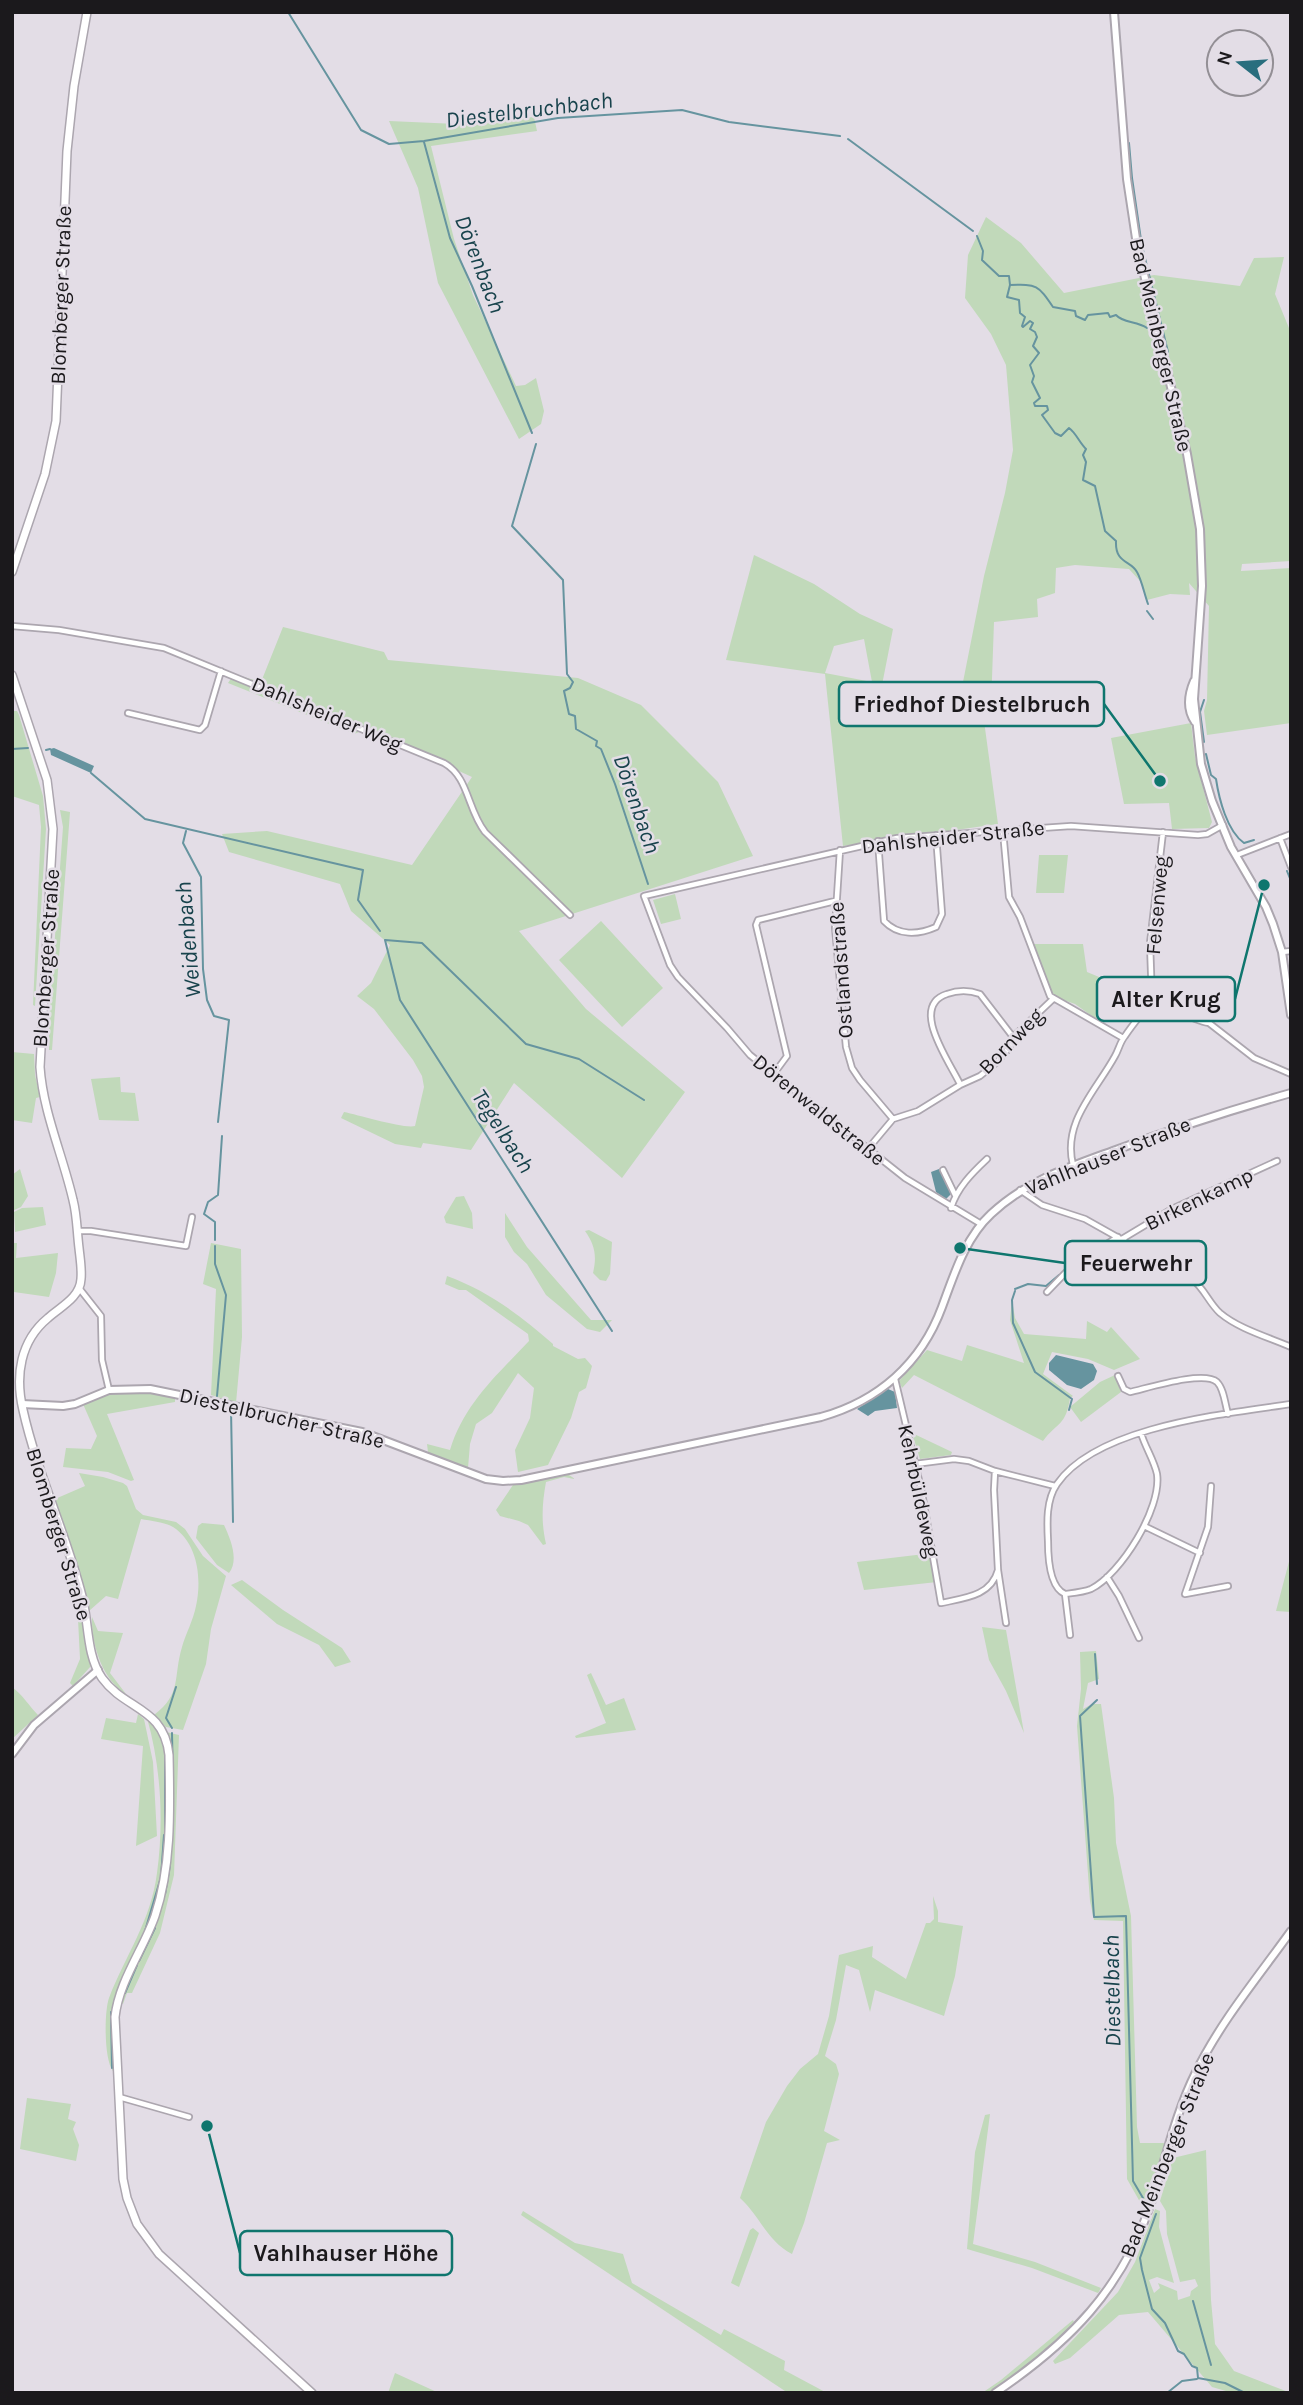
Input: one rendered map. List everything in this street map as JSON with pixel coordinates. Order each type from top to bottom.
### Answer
[{"type":"main road","name":"Blomberger Straße","points":[[12,572],[45,474],[56,421],[67,151],[75,76],[87,12]]},
{"type":"main road","name":"Blomberger Straße","points":[[12,675],[41,761],[51,807],[52,856],[40,1067],[44,1093],[74,1203],[82,1277],[74,1297],[39,1326],[28,1343],[20,1364],[18,1399],[82,1595],[98,1670],[108,1685],[160,1726],[169,1755],[167,1848],[163,1888],[151,1927],[116,2010],[118,2096],[125,2192],[134,2218],[159,2254],[312,2393]]},
{"type":"street","name":"Bad Meinberger Straße","points":[[1114,12],[1127,179],[1135,236],[1183,437],[1200,529],[1202,586],[1195,677],[1195,722],[1201,764],[1212,801],[1231,836],[1236,853],[1266,907],[1282,952],[1291,1014]]},
{"type":"street","name":"Dahlsheider Weg","points":[[12,626],[59,630],[164,648],[455,769],[461,778],[475,820],[570,915]]},
{"type":"street","points":[[128,713],[200,730],[205,725],[221,671]]},
{"type":"street","name":"Dahlsheider Straße","points":[[643,897],[878,841],[1071,826],[1202,834],[1223,825]]},
{"type":"street","points":[[1003,831],[1009,897],[1020,917],[1046,989],[1053,999],[1123,1038]]},
{"type":"street","name":"Felsenweg","points":[[1152,1001],[1150,943],[1163,832]]},
{"type":"street","points":[[1236,853],[1291,834]]},
{"type":"street","points":[[878,841],[884,921],[897,932],[922,932],[936,927],[942,914],[936,835]]},
{"type":"street","points":[[1280,838],[1291,867]]},
{"type":"street","name":"Ostlandstraße","points":[[840,850],[835,901],[839,981],[848,1057],[860,1080],[893,1119]]},
{"type":"street","name":"Dörenwaldstraße","points":[[643,897],[670,965],[678,977],[750,1055],[867,1150],[951,1208],[981,1224]]},
{"type":"street","points":[[773,1075],[787,1056],[756,925],[758,920],[835,901]]},
{"type":"street","points":[[1282,952],[1291,951]]},
{"type":"street","points":[[960,1084],[930,1021],[930,1008],[938,997],[954,991],[980,994],[1013,1037]]},
{"type":"street","name":"Bornweg","points":[[893,1119],[918,1111],[960,1084],[980,1076],[1010,1047],[1013,1037],[1053,999]]},
{"type":"street","points":[[1073,1165],[1071,1137],[1076,1121],[1116,1055],[1123,1038],[1152,1001],[1203,1023],[1209,1023],[1254,1058],[1291,1074]]},
{"type":"street","name":"Vahlhauser Straße","points":[[865,1399],[895,1379],[914,1359],[927,1340],[962,1255],[981,1224],[1020,1190],[1073,1165],[1212,1116],[1291,1093]]},
{"type":"street","points":[[867,1150],[893,1119]]},
{"type":"street","points":[[951,1208],[969,1176],[987,1158]]},
{"type":"street","name":"Birkenkamp","points":[[1047,1292],[1072,1266],[1119,1238],[1172,1209],[1277,1161]]},
{"type":"street","points":[[943,1170],[956,1195]]},
{"type":"street","points":[[1020,1190],[1042,1205],[1085,1219],[1192,1279],[1200,1285],[1217,1310],[1236,1324],[1291,1347]]},
{"type":"street","points":[[77,1231],[186,1246],[192,1217]]},
{"type":"street","points":[[79,1288],[101,1316],[102,1360],[109,1390]]},
{"type":"street","points":[[1118,1376],[1124,1389],[1130,1392],[1199,1378],[1213,1379],[1221,1388],[1228,1414]]},
{"type":"street","name":"Kehrbüldeweg","points":[[895,1379],[933,1548],[941,1602],[974,1596],[996,1580],[998,1570]]},
{"type":"street","name":"Diestelbrucher Straße","points":[[18,1399],[53,1407],[72,1405],[109,1390],[150,1390],[362,1432],[486,1479],[503,1481],[521,1480],[821,1417],[865,1399]]},
{"type":"street","points":[[1141,1433],[1157,1474],[1156,1497],[1144,1526],[1120,1563],[1107,1577],[1090,1590],[1065,1594],[1059,1592],[1048,1549],[1047,1515],[1055,1486],[1071,1466],[1103,1446],[1141,1433],[1228,1414],[1291,1404]]},
{"type":"street","points":[[915,1464],[954,1459],[969,1461],[995,1471],[1055,1486]]},
{"type":"street","points":[[995,1471],[998,1570],[1006,1623]]},
{"type":"street","points":[[1211,1486],[1208,1527],[1185,1594],[1228,1586]]},
{"type":"street","points":[[1144,1526],[1200,1553]]},
{"type":"street","points":[[1107,1577],[1139,1638]]},
{"type":"street","points":[[1065,1594],[1070,1634]]},
{"type":"street","points":[[12,1755],[34,1725],[98,1670]]},
{"type":"street","name":"Bad Meinberger Straße","points":[[995,2393],[1057,2347],[1079,2325],[1111,2284],[1144,2223],[1175,2123],[1196,2072],[1224,2023],[1291,1931]]},
{"type":"street","points":[[118,2096],[189,2117]]},
{"type":"green space","points":[[534,117],[537,131],[431,146],[454,239],[473,295],[516,386],[525,385],[536,378],[544,411],[541,424],[519,439],[438,283],[418,188],[389,121],[457,124]]},
{"type":"green space","points":[[986,217],[1021,243],[1064,293],[1154,275],[1240,286],[1254,258],[1284,257],[1275,294],[1291,333],[1291,561],[1242,564],[1241,571],[1291,568],[1291,723],[1207,735],[1204,711],[1207,700],[1209,606],[1189,583],[1190,595],[1170,594],[1147,600],[1140,581],[1129,569],[1075,565],[1056,568],[1055,593],[1037,599],[1038,617],[994,622],[991,706],[897,683],[896,681],[962,687],[984,576],[1005,493],[1013,450],[1006,365],[991,334],[965,298],[968,255]]},
{"type":"green space","points":[[754,555],[814,584],[860,614],[893,629],[882,685],[982,706],[998,824],[843,846],[825,674],[726,660]],"holes":[[[864,639],[872,682],[825,673],[834,646]]]},
{"type":"green space","points":[[283,627],[384,652],[388,660],[578,678],[641,705],[718,782],[753,856],[519,931],[586,1009],[685,1092],[622,1178],[514,1083],[471,1150],[423,1143],[421,1148],[395,1144],[341,1118],[344,1112],[392,1124],[415,1126],[424,1087],[422,1076],[374,1009],[357,996],[371,983],[390,945],[351,911],[340,884],[229,852],[222,834],[267,831],[412,865],[472,777],[367,729],[354,734],[228,683],[234,674],[261,682]]},
{"type":"green space","points":[[12,711],[17,711],[19,715],[43,796],[46,829],[35,1006],[41,827],[39,805],[12,796]]},
{"type":"green space","points":[[1191,723],[1195,757],[1212,822],[1209,828],[1172,829],[1169,803],[1124,804],[1111,738]]},
{"type":"green space","points":[[60,810],[70,812],[52,1050],[49,1050],[63,827]]},
{"type":"green space","points":[[1039,855],[1068,855],[1064,893],[1036,893]]},
{"type":"green space","points":[[675,894],[681,919],[661,924],[653,900]]},
{"type":"green space","points":[[601,921],[663,988],[622,1027],[559,960]]},
{"type":"green space","points":[[1033,944],[1083,944],[1087,972],[1116,984],[1099,1021],[1075,1004],[1055,997],[1048,986]]},
{"type":"green space","points":[[12,1052],[34,1054],[40,1097],[36,1098],[32,1123],[12,1120]]},
{"type":"green space","points":[[120,1077],[121,1092],[135,1093],[139,1121],[99,1120],[91,1079]]},
{"type":"green space","points":[[20,1169],[28,1196],[21,1207],[12,1211],[12,1175]]},
{"type":"green space","points":[[464,1196],[472,1213],[473,1229],[446,1223],[444,1217],[456,1197]]},
{"type":"green space","points":[[43,1207],[46,1225],[15,1232],[14,1212],[22,1208]]},
{"type":"green space","points":[[505,1213],[527,1247],[591,1320],[612,1320],[600,1332],[587,1329],[546,1295],[527,1264],[514,1252],[505,1237]]},
{"type":"green space","points":[[589,1230],[612,1242],[610,1274],[606,1281],[600,1280],[593,1273],[594,1251],[585,1231]]},
{"type":"green space","points":[[12,1243],[17,1243],[16,1258],[58,1253],[49,1297],[14,1292]]},
{"type":"green space","points":[[211,1243],[241,1249],[242,1337],[236,1403],[211,1395],[216,1289],[203,1284]]},
{"type":"green space","points":[[447,1276],[490,1296],[528,1323],[553,1346],[578,1359],[585,1358],[592,1366],[586,1388],[579,1392],[571,1418],[548,1465],[518,1472],[515,1450],[530,1418],[534,1388],[518,1373],[492,1413],[476,1424],[470,1444],[468,1468],[434,1457],[428,1452],[427,1444],[450,1450],[473,1404],[529,1341],[528,1334],[466,1290],[445,1284]]},
{"type":"green space","points":[[1012,1300],[1015,1318],[1024,1334],[1086,1339],[1087,1321],[1107,1332],[1111,1327],[1140,1359],[1114,1370],[1088,1359],[1052,1352],[1043,1374],[1073,1396],[1063,1419],[1043,1441],[914,1375],[902,1388],[899,1381],[927,1350],[962,1361],[967,1345],[1024,1363],[1010,1320]]},
{"type":"green space","points":[[1115,1375],[1121,1392],[1081,1422],[1070,1407],[1100,1382]]},
{"type":"green space","points":[[135,1390],[175,1396],[175,1402],[107,1414],[134,1480],[108,1472],[63,1467],[66,1448],[91,1449],[97,1436],[83,1404],[112,1392]]},
{"type":"green space","points":[[912,1433],[952,1452],[951,1455],[920,1459]]},
{"type":"green space","points":[[79,1473],[123,1483],[127,1486],[136,1509],[143,1515],[176,1522],[185,1529],[203,1556],[226,1576],[211,1629],[206,1664],[183,1730],[166,1727],[154,1715],[173,1692],[179,1658],[195,1611],[198,1573],[193,1552],[188,1542],[173,1527],[141,1519],[118,1599],[106,1596],[89,1611],[55,1499],[85,1486]]},
{"type":"green space","points":[[566,1473],[575,1479],[564,1477],[546,1482],[543,1528],[546,1544],[543,1545],[528,1525],[500,1516],[496,1510],[513,1485]]},
{"type":"green space","points":[[202,1523],[224,1525],[234,1556],[229,1573],[217,1565],[196,1538],[198,1526]]},
{"type":"green space","points":[[933,1553],[937,1582],[864,1590],[857,1562]]},
{"type":"green space","points":[[1291,1554],[1291,1612],[1276,1611]]},
{"type":"green space","points":[[62,1564],[67,1564],[82,1613],[91,1666],[73,1686],[70,1683],[80,1659],[78,1619]]},
{"type":"green space","points":[[242,1580],[342,1648],[351,1662],[335,1667],[319,1645],[277,1624],[231,1585]]},
{"type":"green space","points":[[92,1617],[98,1631],[123,1633],[110,1673],[126,1694],[110,1680],[104,1670],[96,1649]]},
{"type":"green space","points":[[982,1627],[1006,1630],[1024,1733],[989,1660]]},
{"type":"green space","points":[[1096,1651],[1099,1679],[1088,1683],[1083,1709],[1092,1704],[1101,1704],[1114,1798],[1116,1843],[1131,1916],[1137,2127],[1140,2143],[1165,2143],[1144,2209],[1127,2179],[1123,1921],[1094,1920],[1090,1901],[1077,1726],[1081,1689],[1080,1652]]},
{"type":"green space","points":[[591,1673],[606,1705],[624,1698],[636,1730],[576,1738],[575,1736],[606,1723],[587,1675]]},
{"type":"green space","points":[[12,1687],[38,1715],[12,1739]]},
{"type":"green space","points":[[138,1714],[144,1719],[153,1762],[157,1836],[136,1846],[143,1746],[101,1739],[106,1718],[136,1723]]},
{"type":"green space","points":[[147,1718],[157,1726],[166,1749],[165,1853],[155,1910],[119,1990],[113,2071],[106,2047],[107,2005],[149,1907],[159,1854],[161,1814],[158,1775]]},
{"type":"green space","points":[[166,1732],[179,1735],[174,1875],[160,1933],[132,1993],[127,1993],[123,2004],[120,2002],[167,1876],[170,1743]]},
{"type":"green space","points":[[933,1896],[938,1922],[963,1926],[955,1976],[944,2016],[875,1990],[870,2012],[859,1970],[846,1965],[836,2020],[825,2056],[836,2064],[839,2074],[824,2131],[840,2140],[827,2143],[804,2223],[792,2254],[776,2242],[740,2198],[766,2122],[800,2069],[818,2054],[829,2016],[839,1955],[873,1946],[872,1957],[906,1979],[926,1923],[934,1919]]},
{"type":"green space","points":[[27,2098],[71,2104],[68,2119],[76,2122],[73,2129],[79,2145],[76,2161],[20,2149]]},
{"type":"green space","points":[[990,2114],[973,2244],[1035,2262],[1101,2288],[1098,2293],[1032,2268],[967,2249],[975,2152],[985,2115]]},
{"type":"green space","points":[[1206,2150],[1215,2344],[1234,2371],[1291,2393],[1233,2393],[1212,2387],[1148,2312],[1119,2315],[1070,2358],[1055,2364],[1053,2361],[1118,2292],[1135,2262],[1155,2209],[1160,2211],[1159,2227],[1174,2283],[1157,2277],[1149,2280],[1154,2293],[1160,2288],[1158,2283],[1177,2291],[1178,2300],[1190,2296],[1191,2291],[1198,2286],[1195,2279],[1180,2282],[1167,2234],[1166,2211],[1160,2201],[1173,2158]]},
{"type":"green space","points":[[523,2211],[575,2243],[623,2254],[632,2283],[721,2335],[724,2329],[785,2361],[784,2370],[827,2393],[788,2393],[521,2215]]},
{"type":"green space","points":[[753,2228],[759,2233],[739,2287],[731,2283]]},
{"type":"green space","points":[[1073,2320],[1045,2353],[989,2393],[982,2393],[1001,2380]]},
{"type":"green space","points":[[395,2373],[439,2393],[388,2393]]},
{"type":"water","points":[[54,748],[94,766],[91,773],[51,755],[50,749]]},
{"type":"water","points":[[939,1169],[951,1194],[946,1199],[936,1192],[931,1172]]},
{"type":"water","points":[[1056,1355],[1093,1364],[1097,1371],[1094,1380],[1081,1389],[1067,1385],[1049,1370],[1049,1363]]},
{"type":"water","points":[[888,1389],[895,1392],[897,1408],[875,1411],[868,1416],[857,1409]]},
{"type":"waterway","name":"Diestelbruchbach","points":[[288,12],[361,130],[389,144],[424,141],[558,118],[682,110],[729,122],[840,136]]},
{"type":"waterway","name":"Diestelbruchbach","points":[[848,139],[973,231]]},
{"type":"waterway","name":"Dörenbach","points":[[424,142],[450,238],[532,433]]},
{"type":"waterway","points":[[1129,143],[1141,240]]},
{"type":"waterway","name":"Diestelbruchbach","points":[[977,236],[983,251],[982,260],[999,276],[1009,276],[1007,297],[1019,300],[1020,313],[1025,317],[1022,326],[1030,321],[1033,323],[1030,329],[1037,337],[1033,346],[1039,353],[1030,365],[1034,376],[1032,382],[1040,398],[1034,403],[1035,406],[1047,406],[1048,410],[1042,415],[1055,433],[1061,436],[1069,428],[1086,449],[1083,455],[1086,462],[1083,480],[1095,486],[1105,531],[1116,541],[1121,558],[1137,572],[1148,604]]},
{"type":"waterway","points":[[1143,250],[1168,352]]},
{"type":"waterway","points":[[1010,285],[1036,287],[1053,307],[1075,311],[1076,316],[1085,320],[1088,315],[1108,313],[1110,317],[1116,315],[1147,328]]},
{"type":"waterway","name":"Dörenbach","points":[[536,444],[512,526],[563,580],[567,674],[573,682],[570,688],[564,691],[569,714],[575,716],[576,729],[597,741],[596,746],[601,749],[648,884]]},
{"type":"waterway","name":"Diestelbruchbach","points":[[1147,611],[1153,619]]},
{"type":"waterway","name":"Diestelbruchbach","points":[[1204,700],[1200,712],[1204,742]]},
{"type":"waterway","name":"Tegelbach","points":[[12,749],[28,748]]},
{"type":"waterway","name":"Tegelbach","points":[[46,750],[50,749]]},
{"type":"waterway","name":"Diestelbruchbach","points":[[1206,754],[1228,823],[1244,843],[1254,840]]},
{"type":"waterway","name":"Tegelbach","points":[[91,773],[145,819],[363,870],[358,900],[380,931]]},
{"type":"waterway","name":"Weidenbach","points":[[186,831],[183,843],[201,877],[203,969],[207,1000],[214,1016],[229,1020],[218,1122]]},
{"type":"waterway","name":"Diestelbruchbach","points":[[1287,871],[1291,881]]},
{"type":"waterway","name":"Tegelbach","points":[[612,1331],[400,1000],[385,940],[422,943],[526,1044],[579,1059],[644,1100]]},
{"type":"waterway","name":"Weidenbach","points":[[215,1240],[215,1222],[204,1214],[208,1202],[218,1195],[222,1136]]},
{"type":"waterway","name":"Weidenbach","points":[[215,1246],[215,1264],[226,1295],[217,1396]]},
{"type":"waterway","points":[[1076,1260],[1095,1247]]},
{"type":"waterway","points":[[1015,1289],[1028,1284],[1046,1286],[1059,1275]]},
{"type":"waterway","points":[[1015,1291],[1012,1300],[1013,1323],[1035,1372],[1072,1399],[1069,1410]]},
{"type":"waterway","name":"Weidenbach","points":[[222,1407],[231,1409],[233,1522]]},
{"type":"waterway","name":"Diestelbach","points":[[1095,1654],[1097,1684]]},
{"type":"waterway","points":[[172,1728],[166,1718],[176,1687]]},
{"type":"waterway","name":"Diestelbach","points":[[1097,1700],[1080,1716],[1094,1917],[1126,1916],[1133,2181],[1143,2198]]},
{"type":"waterway","points":[[172,1733],[173,1787]]},
{"type":"waterway","points":[[165,1752],[165,1828]]},
{"type":"waterway","points":[[145,1931],[161,1877],[164,1835]]},
{"type":"waterway","points":[[165,1894],[170,1865]]},
{"type":"waterway","points":[[139,1961],[155,1928]]},
{"type":"waterway","points":[[125,1993],[137,1965]]},
{"type":"waterway","points":[[111,2012],[112,2068]]},
{"type":"waterway","name":"Diestelbach","points":[[1156,2214],[1140,2258],[1152,2309],[1165,2323],[1178,2351],[1197,2368],[1198,2378],[1225,2383],[1245,2393]]},
{"type":"waterway","points":[[1193,2301],[1211,2365]]},
{"type":"waterway","points":[[1167,2393],[1182,2381],[1197,2379]]},
{"type":"place","name":"Friedhof Diestelbruch","points":[[1160,781]]},
{"type":"place","name":"Alter Krug","points":[[1264,885]]},
{"type":"place","name":"Feuerwehr","points":[[960,1248]]},
{"type":"place","name":"Vahlhauser Höhe","points":[[207,2126]]}]
